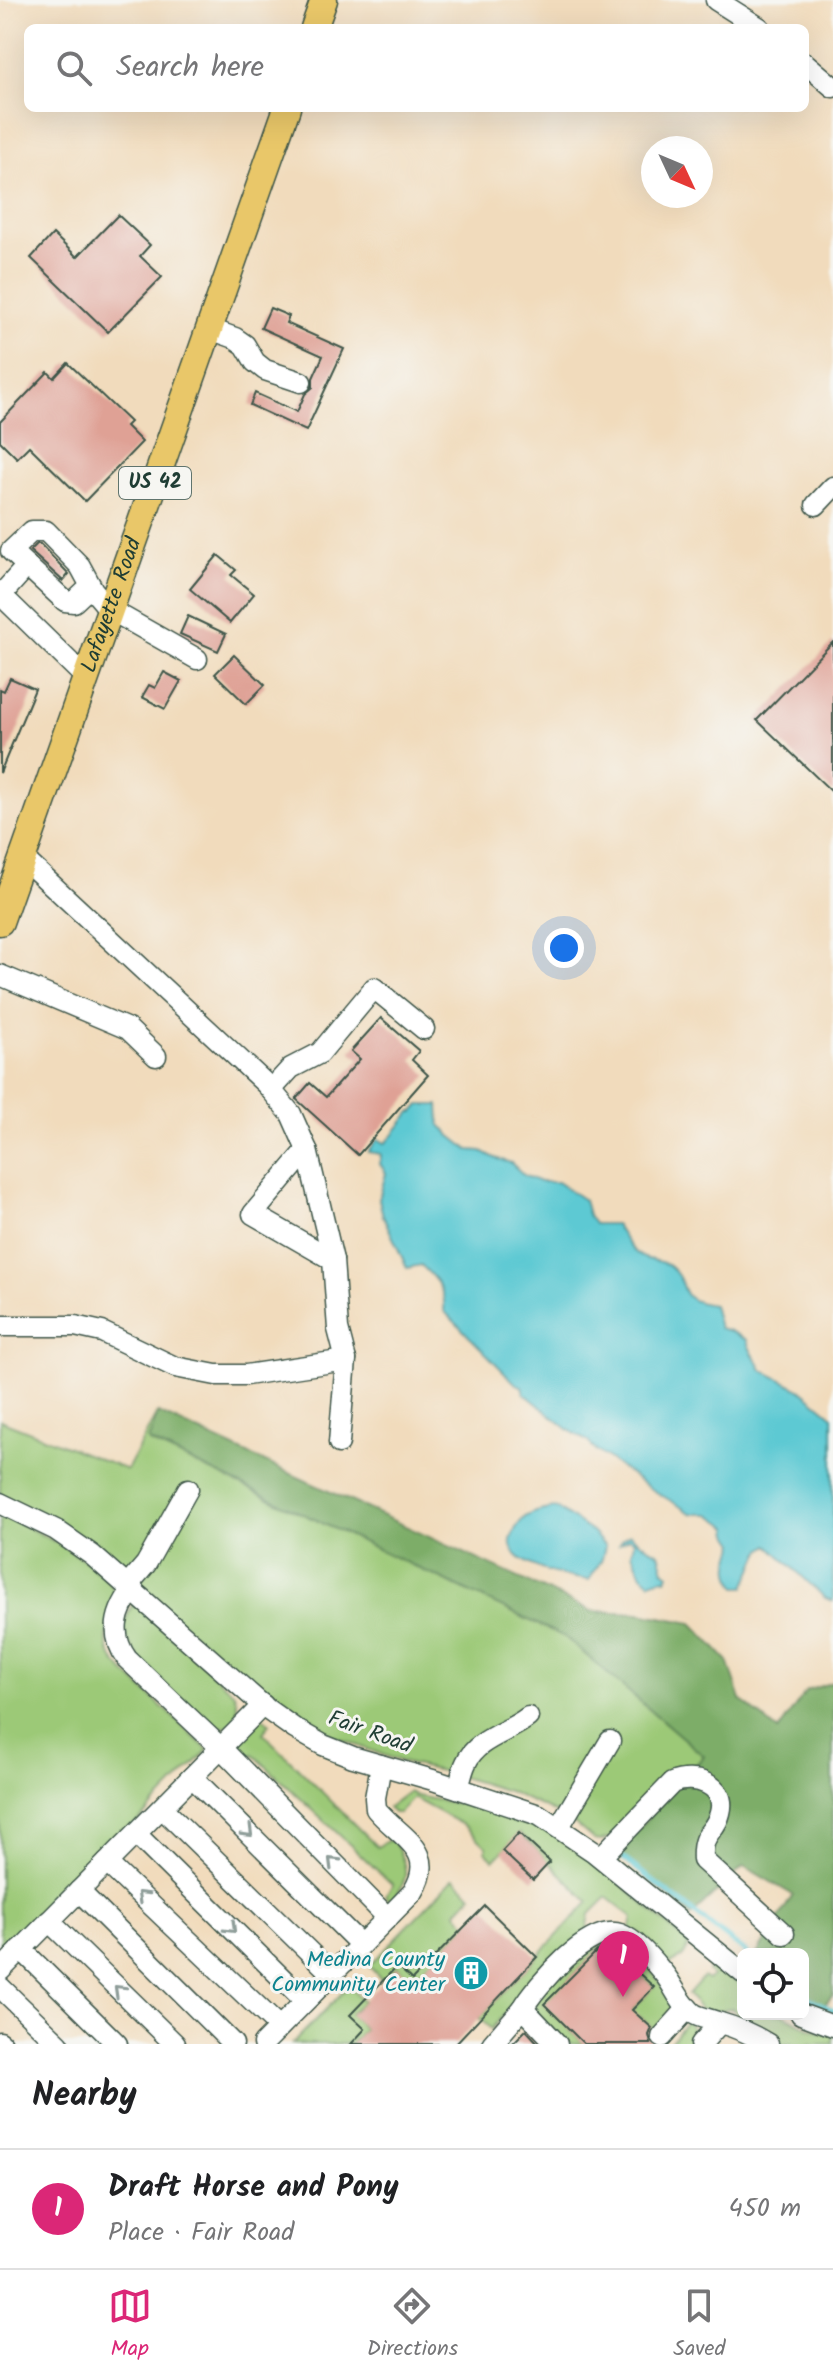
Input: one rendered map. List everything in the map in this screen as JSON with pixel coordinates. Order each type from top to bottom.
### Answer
[{"type":"main road","points":[[315,24],[324,0]]},
{"type":"main road","name":"Lafayette Road","points":[[0,922],[286,112]]},
{"type":"street","points":[[716,0],[754,24]]},
{"type":"street","points":[[809,66],[833,87]]},
{"type":"street","points":[[210,329],[245,345],[255,362],[265,370],[301,382]]},
{"type":"street","points":[[816,505],[833,487]]},
{"type":"street","points":[[91,586],[74,602],[65,601],[11,551],[32,531],[46,531],[80,566],[109,609],[197,659]]},
{"type":"street","points":[[27,566],[2,601],[85,677]]},
{"type":"street","points":[[23,858],[271,1090],[291,1114],[307,1150],[333,1260],[338,1329],[346,1360],[339,1443]]},
{"type":"street","points":[[0,975],[128,1029],[156,1056]]},
{"type":"street","points":[[271,1090],[291,1068],[320,1053],[374,988],[424,1029]]},
{"type":"street","points":[[307,1150],[253,1214],[333,1260]]},
{"type":"street","points":[[0,1326],[75,1326],[102,1332],[175,1367],[216,1375],[246,1375],[346,1360]]},
{"type":"street","points":[[188,1489],[120,1609],[115,1634],[118,1644],[133,1666],[221,1748],[388,1918]]},
{"type":"street","name":"Fair Road","points":[[0,1503],[56,1530],[92,1555],[263,1705],[295,1729],[323,1745],[539,1815],[601,1857],[737,1968]]},
{"type":"street","points":[[0,1971],[263,1705]]},
{"type":"street","points":[[458,1788],[466,1763],[479,1745],[528,1717]]},
{"type":"street","points":[[559,1827],[610,1741]]},
{"type":"street","points":[[263,2044],[413,1892],[422,1878],[423,1867],[411,1843],[376,1809],[381,1765]]},
{"type":"street","points":[[192,1777],[361,1945]]},
{"type":"street","points":[[601,1857],[672,1783],[686,1779],[702,1780],[710,1785],[721,1802],[718,1819],[706,1835],[702,1848],[703,1860],[784,1934]]},
{"type":"street","points":[[162,1808],[332,1974]]},
{"type":"street","points":[[136,1834],[305,2001]]},
{"type":"street","points":[[107,1863],[279,2027]]},
{"type":"street","points":[[79,1891],[233,2044]]},
{"type":"street","points":[[49,1921],[175,2044]]},
{"type":"street","points":[[492,2044],[538,1987],[570,1954],[600,1935],[617,1933],[636,1944],[666,1977],[688,2008],[701,2017],[768,2044]]},
{"type":"street","points":[[21,1949],[117,2044]]},
{"type":"street","points":[[0,1987],[59,2044]]},
{"type":"street","points":[[523,2008],[557,2044]]},
{"type":"street","points":[[662,2037],[688,2008]]},
{"type":"street","points":[[809,2017],[833,2026]]},
{"type":"street","points":[[701,2044],[720,2023]]},
{"type":"green space","points":[[157,1413],[149,1442],[565,1637],[704,1756],[689,1773],[680,1770],[661,1784],[611,1837],[600,1841],[594,1840],[574,1823],[508,1791],[405,1763],[309,1724],[269,1696],[213,1649],[0,1495],[0,1420],[127,1470]]},
{"type":"green space","points":[[158,1413],[591,1611],[639,1613],[692,1623],[728,1661],[741,1700],[778,1731],[806,1691],[833,1682],[833,1995],[818,2012],[809,2005],[809,1948],[761,1948],[793,1895],[744,1866],[691,1916],[617,1852],[704,1756],[565,1637],[148,1441]]},
{"type":"green space","points":[[0,1514],[67,1549],[101,1573],[115,1598],[107,1635],[112,1657],[208,1750],[0,1962]]},
{"type":"green space","points":[[132,1605],[139,1607],[234,1693],[237,1714],[232,1724],[211,1726],[138,1657],[122,1628]]},
{"type":"green space","points":[[262,1717],[270,1724],[263,1733],[377,1847],[387,1841],[394,1842],[405,1873],[402,1887],[391,1902],[385,1895],[393,1885],[253,1754],[244,1763],[231,1751]]},
{"type":"green space","points":[[408,1792],[512,1816],[546,1830],[589,1858],[688,1943],[683,1956],[664,1965],[630,1932],[633,1917],[607,1897],[590,1914],[586,1936],[543,1973],[491,2029],[479,2018],[589,1902],[520,1833],[494,1860],[485,1851],[487,1847],[465,1826],[413,1798],[399,1813],[393,1813],[388,1807]]},
{"type":"green space","points":[[454,1878],[472,1895],[456,1912],[468,1924],[412,1980],[397,1966],[383,1981],[369,1966]]},
{"type":"green space","points":[[608,1939],[630,1948],[648,1965],[675,2006],[673,2018],[658,2034],[640,2017],[614,2044],[599,2044],[654,1987],[638,1972],[643,1967],[633,1957],[625,1960],[606,1942],[545,2004],[564,2023],[604,1984],[610,1990],[570,2030],[584,2044],[563,2044],[538,2016],[535,2004],[538,1996],[566,1965],[590,1947]]},
{"type":"green space","points":[[714,1964],[737,1981],[737,2014],[732,2008],[703,2013],[688,1994],[703,1977],[708,1980],[712,1976],[708,1971]]},
{"type":"green space","points":[[349,1986],[364,2001],[350,2014],[365,2029],[351,2044],[292,2044]]},
{"type":"green space","points":[[749,2020],[794,2020],[833,2035],[833,2044],[778,2044]]},
{"type":"green space","points":[[686,2022],[693,2032],[692,2044],[668,2044]]},
{"type":"water","points":[[420,1105],[439,1105],[440,1124],[469,1150],[482,1151],[511,1163],[525,1176],[540,1182],[557,1182],[584,1200],[594,1224],[615,1224],[635,1253],[666,1264],[676,1273],[691,1299],[713,1305],[719,1328],[747,1340],[762,1370],[800,1389],[833,1416],[833,1601],[825,1598],[769,1545],[761,1551],[745,1587],[737,1587],[730,1571],[736,1543],[729,1527],[710,1514],[692,1514],[648,1487],[569,1430],[524,1393],[522,1386],[516,1384],[444,1311],[442,1291],[421,1265],[407,1268],[383,1216],[379,1199],[386,1173],[380,1164],[381,1154],[368,1152],[378,1139],[387,1142]]},
{"type":"water","points":[[553,1508],[592,1532],[605,1546],[602,1559],[589,1580],[538,1568],[525,1562],[511,1545],[514,1531],[524,1518]]},
{"type":"water","points":[[630,1534],[659,1553],[664,1570],[669,1574],[666,1579],[650,1582],[642,1575],[632,1553],[634,1541],[629,1538],[620,1543]]},
{"type":"building","points":[[118,215],[150,245],[140,256],[162,277],[108,332],[31,258],[53,234],[77,257]]},
{"type":"building","points":[[270,308],[289,316],[286,323],[344,349],[306,431],[250,405],[255,393],[297,412],[305,394],[313,387],[313,378],[323,356],[261,328]]},
{"type":"building","points":[[68,363],[130,422],[126,426],[142,442],[85,501],[29,446],[17,458],[0,441],[0,422],[48,372],[54,378]]},
{"type":"building","points":[[37,544],[69,574],[63,581],[30,551]]},
{"type":"building","points":[[218,555],[236,570],[231,575],[254,594],[230,623],[190,589]]},
{"type":"building","points":[[188,616],[226,634],[218,651],[180,634]]},
{"type":"building","points":[[833,642],[833,793],[757,720]]},
{"type":"building","points":[[234,655],[265,685],[246,704],[215,674]]},
{"type":"building","points":[[164,672],[181,681],[165,709],[142,697],[149,685],[155,688]]},
{"type":"building","points":[[10,678],[35,689],[0,773],[0,689],[4,691]]},
{"type":"building","points":[[381,1018],[419,1051],[412,1060],[428,1075],[358,1155],[296,1099],[310,1083],[326,1097],[360,1059],[351,1051]]},
{"type":"building","points":[[519,1833],[550,1862],[533,1880],[502,1851]]},
{"type":"building","name":"Medina County Community Center","points":[[485,1906],[537,1957],[455,2044],[351,2044],[365,2029],[350,2015],[397,1966],[412,1980]]},
{"type":"building","points":[[609,1946],[654,1987],[632,2010],[652,2028],[649,2035],[651,2044],[584,2044],[544,2004],[597,1951]]},
{"type":"building","points":[[526,2030],[539,2044],[512,2044]]},
{"type":"waterway","points":[[619,1855],[740,1948]]},
{"type":"waterway","points":[[809,1998],[833,2010]]},
{"type":"place","name":"Medina County Community Center","points":[[471,1973]]},
{"type":"place","name":"Draft Horse and Pony","points":[[623,1997]]}]
